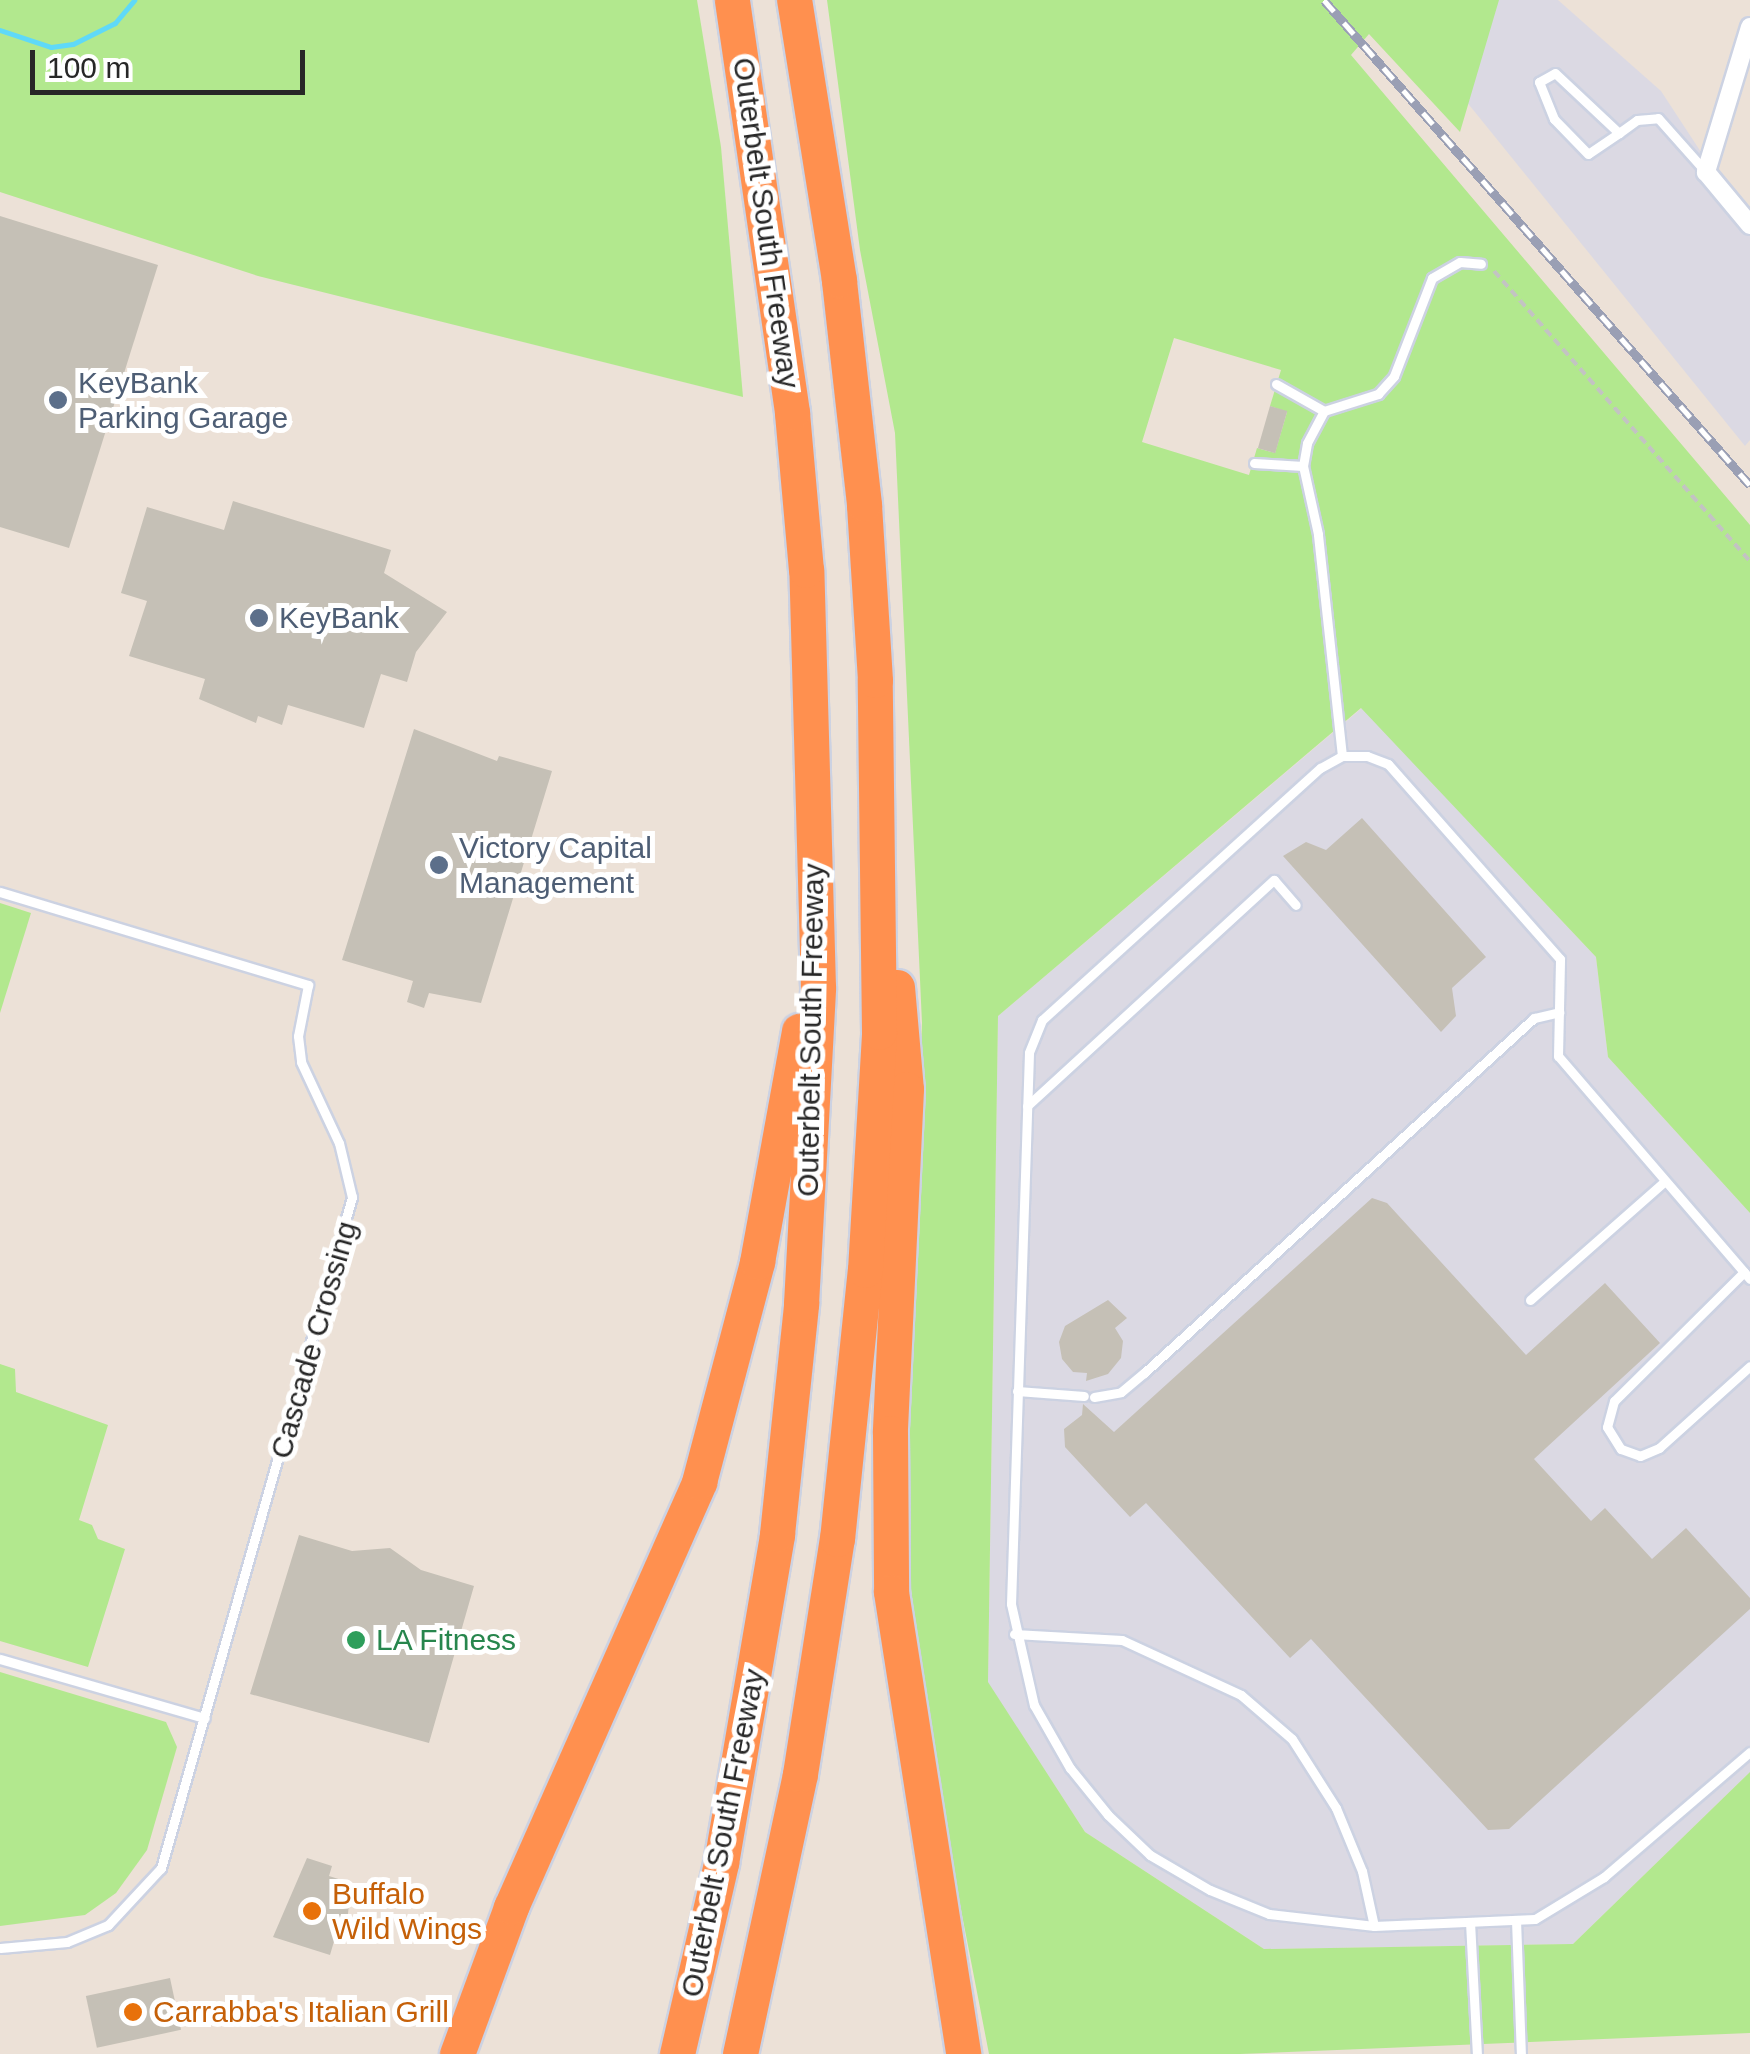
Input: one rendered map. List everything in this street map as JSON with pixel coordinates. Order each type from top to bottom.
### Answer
[{"type":"highway","name":"Outerbelt South Freeway","points":[[677,2054],[721,1863],[777,1534],[801,1304],[818,987],[806,570],[794,432],[763,177],[732,0]]},
{"type":"highway","name":"Outerbelt South Freeway","points":[[740,2054],[800,1774],[854,1404],[874,1145],[880,890],[862,486],[836,262],[794,0]]},
{"type":"highway","points":[[880,890],[900,1003],[906,1089],[890,1466],[892,1592],[963,2054]]},
{"type":"highway","points":[[457,2054],[526,1873],[699,1482],[757,1262],[797,1037],[818,987]]},
{"type":"street","points":[[1750,27],[1706,172],[1750,225]]},
{"type":"lane","points":[[1620,133],[1554,73],[1539,82],[1554,119],[1588,154],[1620,133],[1637,120],[1658,118],[1706,172]]},
{"type":"lane","points":[[1276,384],[1324,411],[1378,394],[1394,376],[1432,278],[1460,262],[1480,264]]},
{"type":"lane","points":[[1324,411],[1303,466],[1342,756]]},
{"type":"lane","points":[[1254,463],[1303,466]]},
{"type":"lane","points":[[1750,1366],[1659,1448],[1640,1456],[1622,1448],[1607,1426],[1614,1401],[1747,1275],[1558,1056],[1560,959],[1388,764],[1342,756],[1320,768],[1042,1020],[1029,1052],[1014,1634],[1034,1706],[1070,1768],[1150,1854],[1210,1890],[1269,1914],[1374,1926],[1535,1919],[1604,1877],[1750,1752]]},
{"type":"lane","points":[[1027,1106],[1274,880],[1296,905]]},
{"type":"lane","name":"Cascade Crossing","points":[[0,892],[308,985],[298,1036],[301,1062],[349,1174],[350,1218],[169,1847],[131,1908],[67,1942],[0,1948]]},
{"type":"lane","points":[[1018,1391],[1089,1397],[1121,1392],[1534,1018],[1558,1012]]},
{"type":"lane","points":[[1530,1300],[1664,1182]]},
{"type":"lane","points":[[1014,1634],[1122,1640],[1241,1695],[1292,1739],[1336,1808],[1362,1871],[1374,1926]]},
{"type":"lane","points":[[0,1658],[205,1718]]},
{"type":"lane","points":[[1516,1920],[1522,2054]]},
{"type":"lane","points":[[1470,1922],[1476,2054]]},
{"type":"path","points":[[1480,264],[1513,287],[1750,561]]},
{"type":"shaded area","points":[[1393,0],[1558,0],[1661,91],[1750,227],[1750,440],[1745,446],[1390,7]]},
{"type":"shaded area","points":[[1362,708],[1596,957],[1608,1057],[1750,1213],[1750,1772],[1573,1944],[1264,1949],[1085,1832],[988,1683],[998,1016]]},
{"type":"green space","points":[[0,0],[697,0],[721,147],[743,397],[258,276],[0,192]]},
{"type":"green space","points":[[827,0],[1499,0],[1460,132],[1369,34],[1351,55],[1750,525],[1750,1213],[1608,1057],[1596,957],[1361,708],[998,1016],[988,1682],[1085,1832],[1264,1949],[1573,1944],[1750,1772],[1750,2033],[1240,2054],[989,2054],[932,1760],[903,1524],[922,1023],[895,433],[860,250]],"holes":[[[1174,338],[1281,370],[1270,406],[1287,412],[1275,453],[1257,448],[1249,475],[1142,442]]]},
{"type":"green space","points":[[0,903],[31,913],[0,1013]]},
{"type":"green space","points":[[0,1364],[15,1369],[16,1392],[108,1425],[79,1520],[92,1525],[98,1539],[125,1549],[88,1667],[0,1641]]},
{"type":"green space","points":[[0,1672],[166,1722],[177,1747],[147,1850],[116,1893],[85,1915],[0,1926]]},
{"type":"building","name":"KeyBank Parking Garage","points":[[0,216],[158,265],[69,548],[0,527]]},
{"type":"building","points":[[1270,406],[1287,411],[1275,453],[1258,448]]},
{"type":"building","points":[[233,501],[391,550],[384,573],[447,612],[416,652],[407,682],[381,674],[364,728],[288,705],[282,725],[258,716],[256,723],[199,699],[205,679],[129,656],[147,601],[121,593],[147,507],[224,530]]},
{"type":"building","points":[[414,729],[497,761],[499,756],[552,771],[481,1003],[429,993],[424,1008],[407,1002],[413,981],[342,960]]},
{"type":"building","points":[[1362,818],[1486,957],[1452,988],[1456,1016],[1441,1032],[1283,856],[1306,842],[1326,850]]},
{"type":"building","points":[[1372,1198],[1387,1203],[1526,1355],[1605,1283],[1660,1343],[1534,1459],[1591,1521],[1605,1508],[1652,1559],[1686,1528],[1750,1598],[1750,1609],[1509,1829],[1488,1830],[1311,1639],[1290,1658],[1146,1503],[1130,1517],[1065,1447],[1064,1429],[1082,1415],[1083,1404],[1114,1432]]},
{"type":"building","points":[[1108,1300],[1127,1318],[1115,1328],[1123,1341],[1121,1358],[1108,1374],[1086,1381],[1087,1373],[1073,1372],[1062,1359],[1059,1342],[1065,1326]]},
{"type":"building","points":[[299,1535],[352,1551],[390,1548],[421,1570],[474,1586],[429,1743],[250,1694]]},
{"type":"building","points":[[307,1858],[332,1866],[329,1876],[351,1883],[347,1924],[340,1921],[330,1955],[273,1937]]},
{"type":"building","name":"Carrabba's Italian Grill","points":[[170,1978],[181,2030],[97,2048],[86,1996]]},
{"type":"waterway","points":[[0,30],[51,47],[73,44],[115,23],[134,0]]},
{"type":"railway","points":[[1324,0],[1750,485]]},
{"type":"place","name":"KeyBank Parking Garage","points":[[58,400]]},
{"type":"place","name":"KeyBank","points":[[259,618]]},
{"type":"place","name":"Victory Capital Management","points":[[439,865]]},
{"type":"place","name":"LA Fitness","points":[[356,1640]]},
{"type":"place","name":"Buffalo Wild Wings","points":[[312,1911]]},
{"type":"place","name":"Carrabba's Italian Grill","points":[[133,2012]]}]
